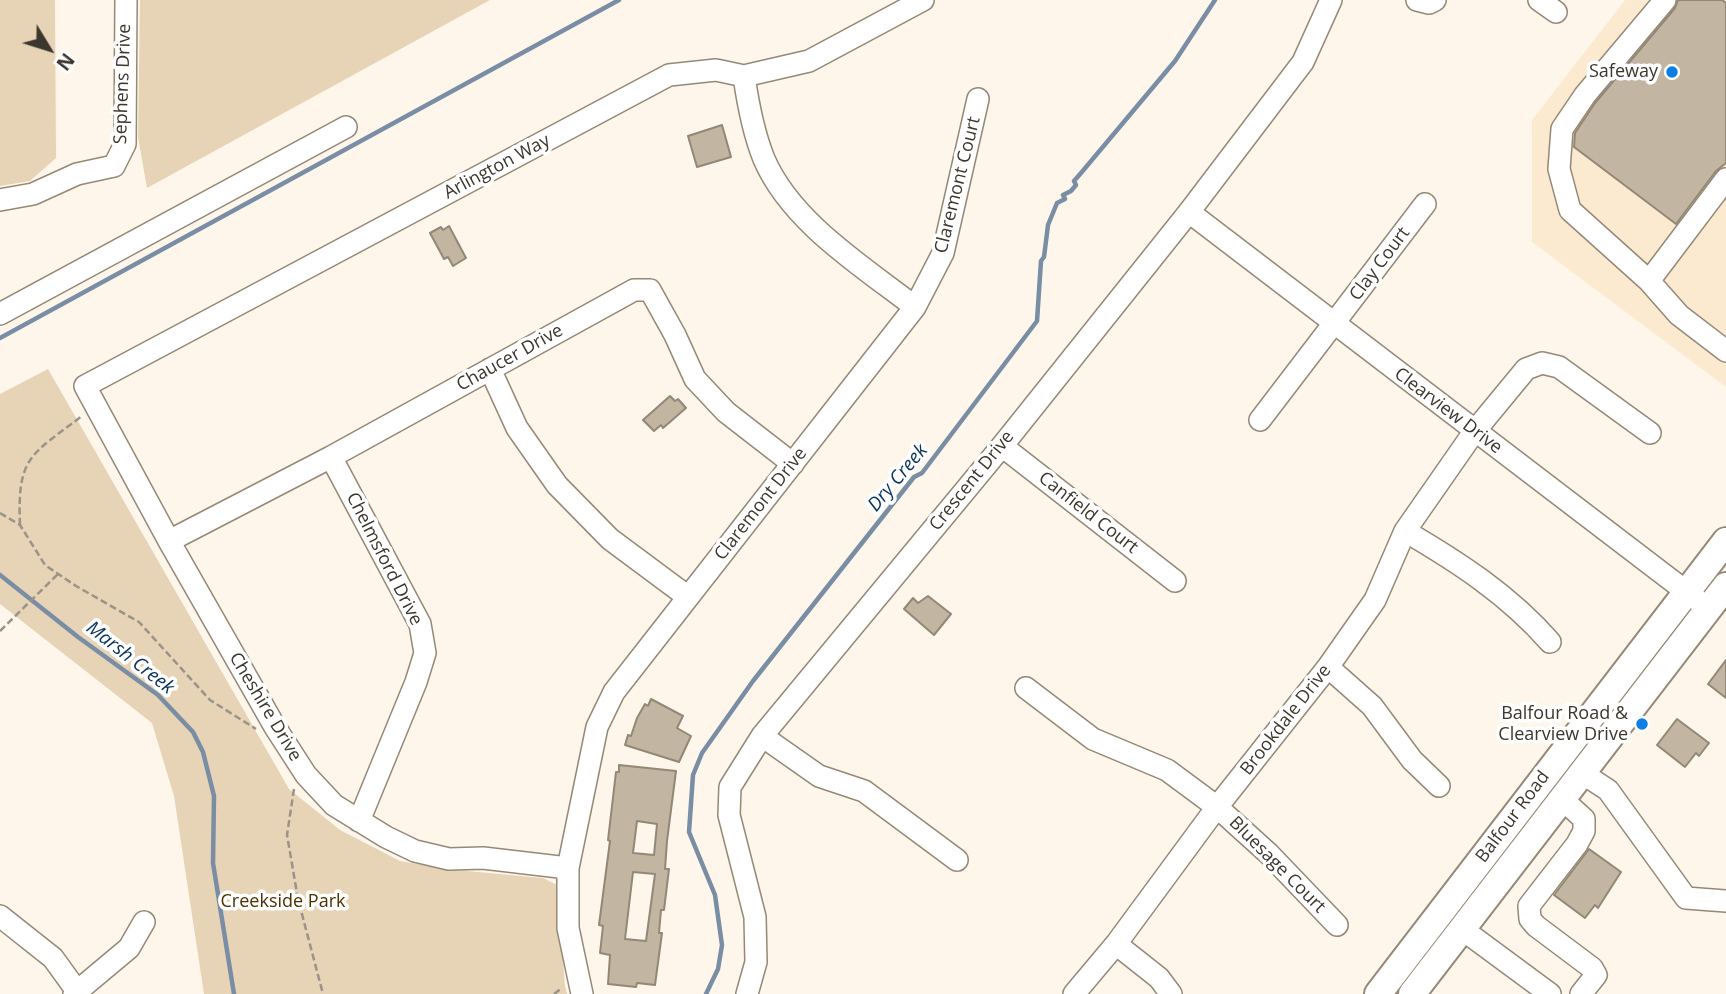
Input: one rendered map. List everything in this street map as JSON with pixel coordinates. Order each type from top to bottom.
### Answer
[{"type":"main road","name":"Balfour Road","points":[[1378,994],[1726,541]]},
{"type":"main road","name":"Balfour Road","points":[[1412,994],[1726,586]]},
{"type":"street","name":"Sephens Drive","points":[[0,200],[33,194],[77,174],[114,166],[125,144],[126,0]]},
{"type":"street","name":"Arlington Way","points":[[90,396],[669,75],[716,70],[744,76],[809,61],[923,0]]},
{"type":"street","name":"Crescent Drive","points":[[747,994],[756,962],[754,918],[729,815],[730,787],[762,736],[1002,446],[1189,212],[1303,62],[1331,0]]},
{"type":"street","points":[[1418,0],[1429,3],[1435,0]]},
{"type":"street","points":[[1665,0],[1585,94],[1562,129],[1559,169],[1570,209],[1649,281],[1679,315],[1726,351]]},
{"type":"street","points":[[744,76],[751,117],[765,160],[790,199],[814,228],[915,307]]},
{"type":"street","name":"Claremont Court","points":[[915,307],[943,253],[978,99]]},
{"type":"street","points":[[0,314],[346,127]]},
{"type":"street","points":[[1649,281],[1725,183]]},
{"type":"street","name":"Clay Court","points":[[1260,421],[1425,204]]},
{"type":"street","name":"Clearview Drive","points":[[1189,212],[1474,432],[1709,608]]},
{"type":"street","name":"Chaucer Drive","points":[[169,541],[331,457],[634,290],[650,290],[695,379],[726,412],[793,464]]},
{"type":"street","name":"Claremont Drive","points":[[582,994],[568,928],[568,868],[597,727],[614,692],[915,307]]},
{"type":"street","name":"Brookdale Drive","points":[[1074,994],[1116,944],[1217,807],[1328,667],[1375,600],[1405,531],[1474,432],[1526,369],[1542,363],[1559,367],[1650,433]]},
{"type":"street","points":[[490,369],[517,428],[557,485],[610,539],[688,597]]},
{"type":"street","name":"Cheshire Drive","points":[[90,396],[275,727],[306,775],[334,805],[386,838],[415,850],[449,859],[483,858],[568,868]]},
{"type":"street","name":"Canfield Court","points":[[1002,446],[1175,581]]},
{"type":"street","name":"Chelmsford Drive","points":[[331,457],[420,624],[425,653],[416,682],[359,821]]},
{"type":"street","points":[[1405,531],[1459,563],[1526,614],[1550,642]]},
{"type":"street","points":[[1328,667],[1372,706],[1412,760],[1439,786]]},
{"type":"street","name":"Bluesage Court","points":[[1026,688],[1093,739],[1167,770],[1217,807],[1269,854],[1337,925]]},
{"type":"street","points":[[762,736],[820,776],[864,791],[957,860]]},
{"type":"street","points":[[1582,773],[1608,790],[1686,898],[1726,901]]},
{"type":"street","points":[[1562,799],[1584,819],[1584,831],[1577,845],[1529,906],[1530,919],[1592,968],[1595,975],[1581,994]]},
{"type":"street","points":[[0,916],[53,958],[77,993],[129,948],[144,922]]},
{"type":"street","points":[[1462,929],[1550,994]]},
{"type":"street","points":[[1116,944],[1158,978],[1171,994]]},
{"type":"path","points":[[20,525],[19,496],[22,473],[30,457],[90,396]]},
{"type":"path","points":[[0,513],[20,525],[45,565],[139,622],[210,700],[264,734]]},
{"type":"path","points":[[0,631],[58,574]]},
{"type":"path","points":[[295,782],[287,835],[298,899],[323,994]]},
{"type":"shaded area","points":[[1625,0],[1726,0],[1726,387],[1532,242],[1532,120]]},
{"type":"green space","points":[[0,0],[55,0],[56,158],[30,181],[0,186]]},
{"type":"green space","points":[[140,0],[490,0],[147,188],[138,137]]},
{"type":"green space","name":"Creekside Park","points":[[48,369],[289,789],[340,830],[400,861],[445,869],[543,878],[557,885],[567,994],[204,994],[174,796],[152,723],[0,604],[0,394]]},
{"type":"building","name":"Safeway","points":[[1678,0],[1722,0],[1726,3],[1726,163],[1716,171],[1676,224],[1574,147],[1575,133],[1595,103],[1675,8]]},
{"type":"building","points":[[722,125],[731,157],[697,167],[688,136]]},
{"type":"building","points":[[449,226],[466,258],[453,266],[448,257],[444,259],[430,233]]},
{"type":"building","points":[[670,396],[675,401],[678,399],[686,408],[663,428],[661,425],[654,431],[643,420]]},
{"type":"building","points":[[928,596],[951,614],[934,635],[904,609],[913,598],[918,603]]},
{"type":"building","points":[[1726,660],[1726,698],[1708,684]]},
{"type":"building","points":[[651,699],[683,716],[677,728],[691,736],[679,762],[625,745],[637,718]]},
{"type":"building","points":[[1677,719],[1709,743],[1699,756],[1696,753],[1685,767],[1657,745]]},
{"type":"building","points":[[619,765],[676,771],[665,869],[669,869],[664,910],[661,910],[659,933],[662,933],[655,985],[637,983],[636,987],[608,984],[610,955],[600,953],[603,926],[599,925],[616,772],[619,772]],"holes":[[[637,821],[657,824],[654,855],[633,853]],[[633,872],[655,874],[646,941],[625,939]]]},
{"type":"building","points":[[1589,849],[1621,872],[1598,908],[1595,905],[1585,918],[1554,895]]},
{"type":"waterway","points":[[0,338],[619,0]]},
{"type":"waterway","name":"Dry Creek","points":[[706,994],[718,969],[722,945],[715,895],[689,832],[693,775],[702,753],[753,681],[914,477],[922,473],[1037,321],[1041,261],[1044,257],[1048,225],[1057,203],[1065,199],[1063,195],[1076,185],[1074,181],[1175,61],[1215,0]]},
{"type":"waterway","name":"Marsh Creek","points":[[0,575],[78,637],[158,695],[193,732],[203,752],[214,796],[213,863],[234,994]]},
{"type":"place","name":"Safeway","points":[[1672,72]]},
{"type":"place","name":"Balfour Road & Clearview Drive","points":[[1642,724]]}]
